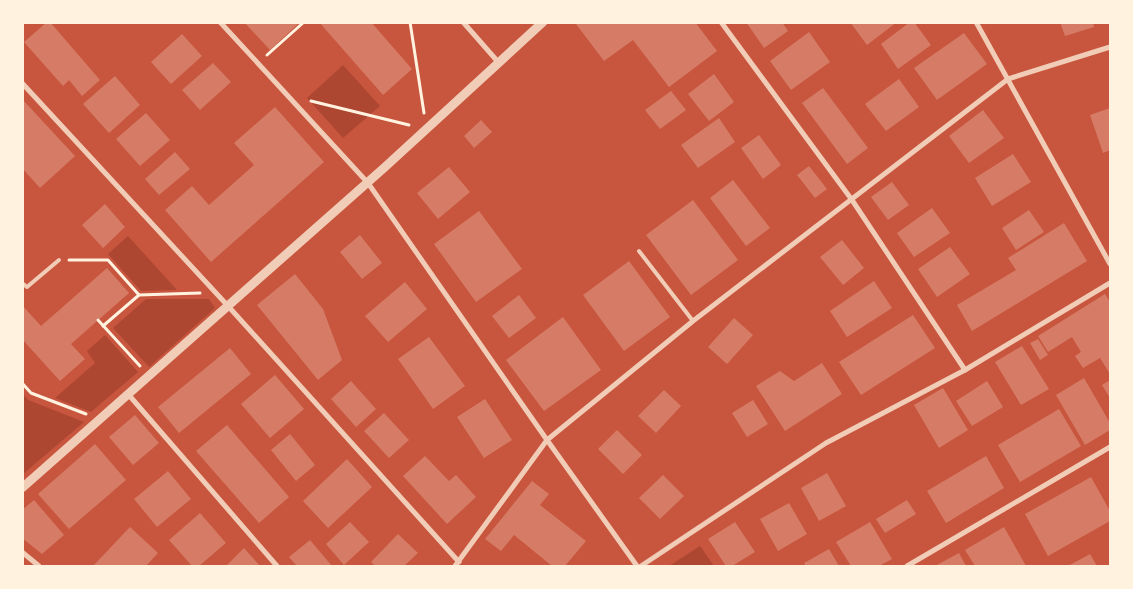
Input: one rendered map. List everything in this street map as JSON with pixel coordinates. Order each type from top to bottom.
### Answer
[{"type":"street","points":[[220,22],[368,183],[637,566]]},
{"type":"street","points":[[463,22],[499,63]]},
{"type":"street","points":[[22,488],[368,183],[543,22]]},
{"type":"street","points":[[721,22],[852,200],[964,370]]},
{"type":"street","points":[[976,22],[1110,264]]},
{"type":"street","points":[[22,83],[228,306],[457,564],[547,440],[693,321],[1008,79],[1110,47]]},
{"type":"street","points":[[641,566],[826,443],[964,370],[1110,283]]},
{"type":"street","points":[[128,394],[277,566]]},
{"type":"street","points":[[907,566],[1110,447]]},
{"type":"street","points":[[22,552],[39,566]]},
{"type":"lane","points":[[639,251],[693,321]]},
{"type":"lane","points":[[22,283],[27,288],[59,260]]},
{"type":"path","points":[[274,49],[304,22]]},
{"type":"path","points":[[307,100],[426,129],[410,22]]},
{"type":"path","points":[[59,260],[108,260],[138,295]]},
{"type":"path","points":[[103,326],[138,295],[215,293]]},
{"type":"path","points":[[98,320],[149,376]]},
{"type":"path","points":[[22,384],[31,393],[100,419]]},
{"type":"shaded area","points":[[343,65],[380,106],[343,138],[307,98]]},
{"type":"shaded area","points":[[128,236],[177,290],[141,291],[108,254]]},
{"type":"shaded area","points":[[146,299],[209,299],[215,308],[149,367],[113,328]]},
{"type":"shaded area","points":[[105,335],[138,372],[91,412],[55,398],[95,363],[87,351]]},
{"type":"shaded area","points":[[23,394],[28,400],[84,422],[23,474]]},
{"type":"shaded area","points":[[700,546],[714,566],[669,566]]},
{"type":"building","points":[[47,22],[50,22],[100,80],[82,96],[69,80],[63,86],[24,42]]},
{"type":"building","points":[[244,22],[300,22],[270,50]]},
{"type":"building","points":[[319,22],[371,22],[412,69],[383,95]]},
{"type":"building","points":[[578,22],[695,22],[717,51],[669,87],[633,40],[604,61],[576,24]]},
{"type":"building","points":[[746,22],[782,22],[788,31],[764,48]]},
{"type":"building","points":[[850,22],[897,22],[867,45]]},
{"type":"building","points":[[910,22],[914,22],[931,45],[898,69],[881,44]]},
{"type":"building","points":[[1060,22],[1093,22],[1094,27],[1065,36]]},
{"type":"building","points":[[809,32],[830,62],[791,90],[770,61]]},
{"type":"building","points":[[964,33],[987,64],[937,100],[914,68]]},
{"type":"building","points":[[182,34],[202,56],[171,84],[151,62]]},
{"type":"building","points":[[213,63],[231,82],[200,110],[182,90]]},
{"type":"building","points":[[714,74],[734,102],[709,121],[688,94]]},
{"type":"building","points":[[115,76],[140,105],[109,133],[83,104]]},
{"type":"building","points":[[899,79],[919,107],[886,131],[865,104]]},
{"type":"building","points":[[823,88],[868,148],[847,164],[802,103]]},
{"type":"building","points":[[671,91],[686,110],[660,129],[645,110]]},
{"type":"building","points":[[22,99],[75,156],[40,188],[22,168]]},
{"type":"building","points":[[275,107],[324,162],[211,262],[165,210],[192,186],[209,205],[254,165],[234,143]]},
{"type":"building","points":[[1110,108],[1110,150],[1103,153],[1090,115]]},
{"type":"building","points":[[983,110],[1004,138],[969,163],[949,136]]},
{"type":"building","points":[[146,113],[170,140],[140,166],[116,139]]},
{"type":"building","points":[[719,118],[735,142],[698,168],[681,145]]},
{"type":"building","points":[[481,120],[492,132],[474,148],[464,136]]},
{"type":"building","points":[[759,135],[781,165],[763,179],[741,148]]},
{"type":"building","points":[[175,152],[190,169],[159,195],[145,179]]},
{"type":"building","points":[[1013,154],[1031,182],[992,206],[975,178]]},
{"type":"building","points":[[809,166],[827,189],[815,198],[797,175]]},
{"type":"building","points":[[449,167],[470,192],[438,219],[417,193]]},
{"type":"building","points":[[733,180],[770,228],[746,246],[710,198]]},
{"type":"building","points":[[892,182],[909,205],[888,220],[871,197]]},
{"type":"building","points":[[693,200],[738,260],[691,295],[646,235]]},
{"type":"building","points":[[105,204],[125,227],[103,248],[82,225]]},
{"type":"building","points":[[932,208],[950,233],[914,257],[897,233]]},
{"type":"building","points":[[1029,210],[1044,232],[1016,250],[1002,228]]},
{"type":"building","points":[[479,211],[522,269],[476,302],[434,244]]},
{"type":"building","points":[[1064,223],[1087,261],[972,331],[957,305],[1016,270],[1008,258]]},
{"type":"building","points":[[360,235],[382,263],[362,279],[340,252]]},
{"type":"building","points":[[842,240],[864,268],[843,285],[820,257]]},
{"type":"building","points":[[950,247],[970,274],[937,297],[918,269]]},
{"type":"building","points":[[629,261],[670,317],[624,351],[583,295]]},
{"type":"building","points":[[107,268],[129,293],[71,344],[85,359],[60,381],[22,339],[22,305],[41,326]]},
{"type":"building","points":[[295,274],[323,309],[342,360],[318,380],[257,305]]},
{"type":"building","points":[[874,281],[892,308],[847,337],[830,311]]},
{"type":"building","points":[[405,282],[427,309],[388,342],[365,316]]},
{"type":"building","points":[[1105,294],[1110,302],[1110,374],[1100,358],[1083,368],[1075,356],[1081,352],[1072,337],[1048,352],[1038,336]]},
{"type":"building","points":[[519,295],[536,318],[509,338],[492,316]]},
{"type":"building","points":[[913,315],[935,348],[861,395],[839,362]]},
{"type":"building","points":[[563,317],[601,370],[544,411],[506,360]]},
{"type":"building","points":[[734,318],[753,335],[727,364],[708,347]]},
{"type":"building","points":[[429,337],[465,386],[433,409],[398,359]]},
{"type":"building","points":[[1038,339],[1048,355],[1040,360],[1030,343]]},
{"type":"building","points":[[1022,346],[1049,389],[1021,405],[995,362]]},
{"type":"building","points":[[230,348],[251,374],[179,433],[158,407]]},
{"type":"building","points":[[822,363],[842,394],[785,431],[756,386],[780,371],[794,381]]},
{"type":"building","points":[[275,375],[304,409],[270,438],[241,404]]},
{"type":"building","points":[[1084,378],[1110,423],[1110,430],[1085,445],[1056,395]]},
{"type":"building","points":[[1110,380],[1110,398],[1102,385]]},
{"type":"building","points":[[351,381],[376,409],[356,427],[331,399]]},
{"type":"building","points":[[987,381],[1003,407],[972,426],[956,401]]},
{"type":"building","points":[[943,388],[968,430],[939,448],[914,405]]},
{"type":"building","points":[[664,390],[681,406],[656,433],[638,416]]},
{"type":"building","points":[[485,399],[512,440],[484,458],[457,417]]},
{"type":"building","points":[[753,400],[768,424],[747,437],[732,413]]},
{"type":"building","points":[[1059,409],[1081,446],[1020,482],[998,445]]},
{"type":"building","points":[[384,413],[409,440],[389,458],[364,431]]},
{"type":"building","points":[[135,415],[159,443],[133,465],[109,437]]},
{"type":"building","points":[[227,425],[289,497],[259,523],[196,451]]},
{"type":"building","points":[[617,430],[642,455],[623,474],[598,449]]},
{"type":"building","points":[[290,434],[315,465],[296,481],[271,450]]},
{"type":"building","points":[[95,444],[126,480],[69,529],[38,494]]},
{"type":"building","points":[[425,456],[449,481],[456,475],[476,497],[447,524],[403,476]]},
{"type":"building","points":[[986,456],[1004,488],[946,523],[927,491]]},
{"type":"building","points":[[347,459],[372,487],[328,528],[303,501]]},
{"type":"building","points":[[168,471],[191,499],[157,527],[134,499]]},
{"type":"building","points":[[827,473],[846,506],[819,521],[801,488]]},
{"type":"building","points":[[663,475],[684,496],[660,519],[639,498]]},
{"type":"building","points":[[1091,477],[1110,511],[1110,521],[1048,556],[1025,514]]},
{"type":"building","points":[[532,481],[549,494],[540,505],[586,541],[565,566],[552,566],[514,535],[501,551],[485,539]]},
{"type":"building","points":[[34,500],[64,535],[42,554],[22,538],[22,510]]},
{"type":"building","points":[[907,500],[916,514],[885,533],[876,519]]},
{"type":"building","points":[[789,503],[807,534],[778,551],[760,519]]},
{"type":"building","points":[[200,513],[226,543],[199,566],[192,566],[169,540]]},
{"type":"building","points":[[350,522],[369,542],[344,565],[326,544]]},
{"type":"building","points":[[735,522],[755,552],[732,566],[726,566],[708,539]]},
{"type":"building","points":[[870,522],[892,559],[879,566],[851,566],[836,542]]},
{"type":"building","points":[[130,527],[158,553],[146,566],[93,566]]},
{"type":"building","points":[[1004,527],[1026,566],[975,566],[965,550]]},
{"type":"building","points":[[398,534],[418,553],[404,566],[375,566],[371,562]]},
{"type":"building","points":[[310,540],[332,566],[297,566],[289,557]]},
{"type":"building","points":[[244,548],[260,566],[226,566]]},
{"type":"building","points":[[829,549],[839,566],[806,566],[804,563]]},
{"type":"building","points":[[959,553],[966,566],[935,566]]},
{"type":"building","points":[[1090,554],[1097,566],[1068,566]]}]
